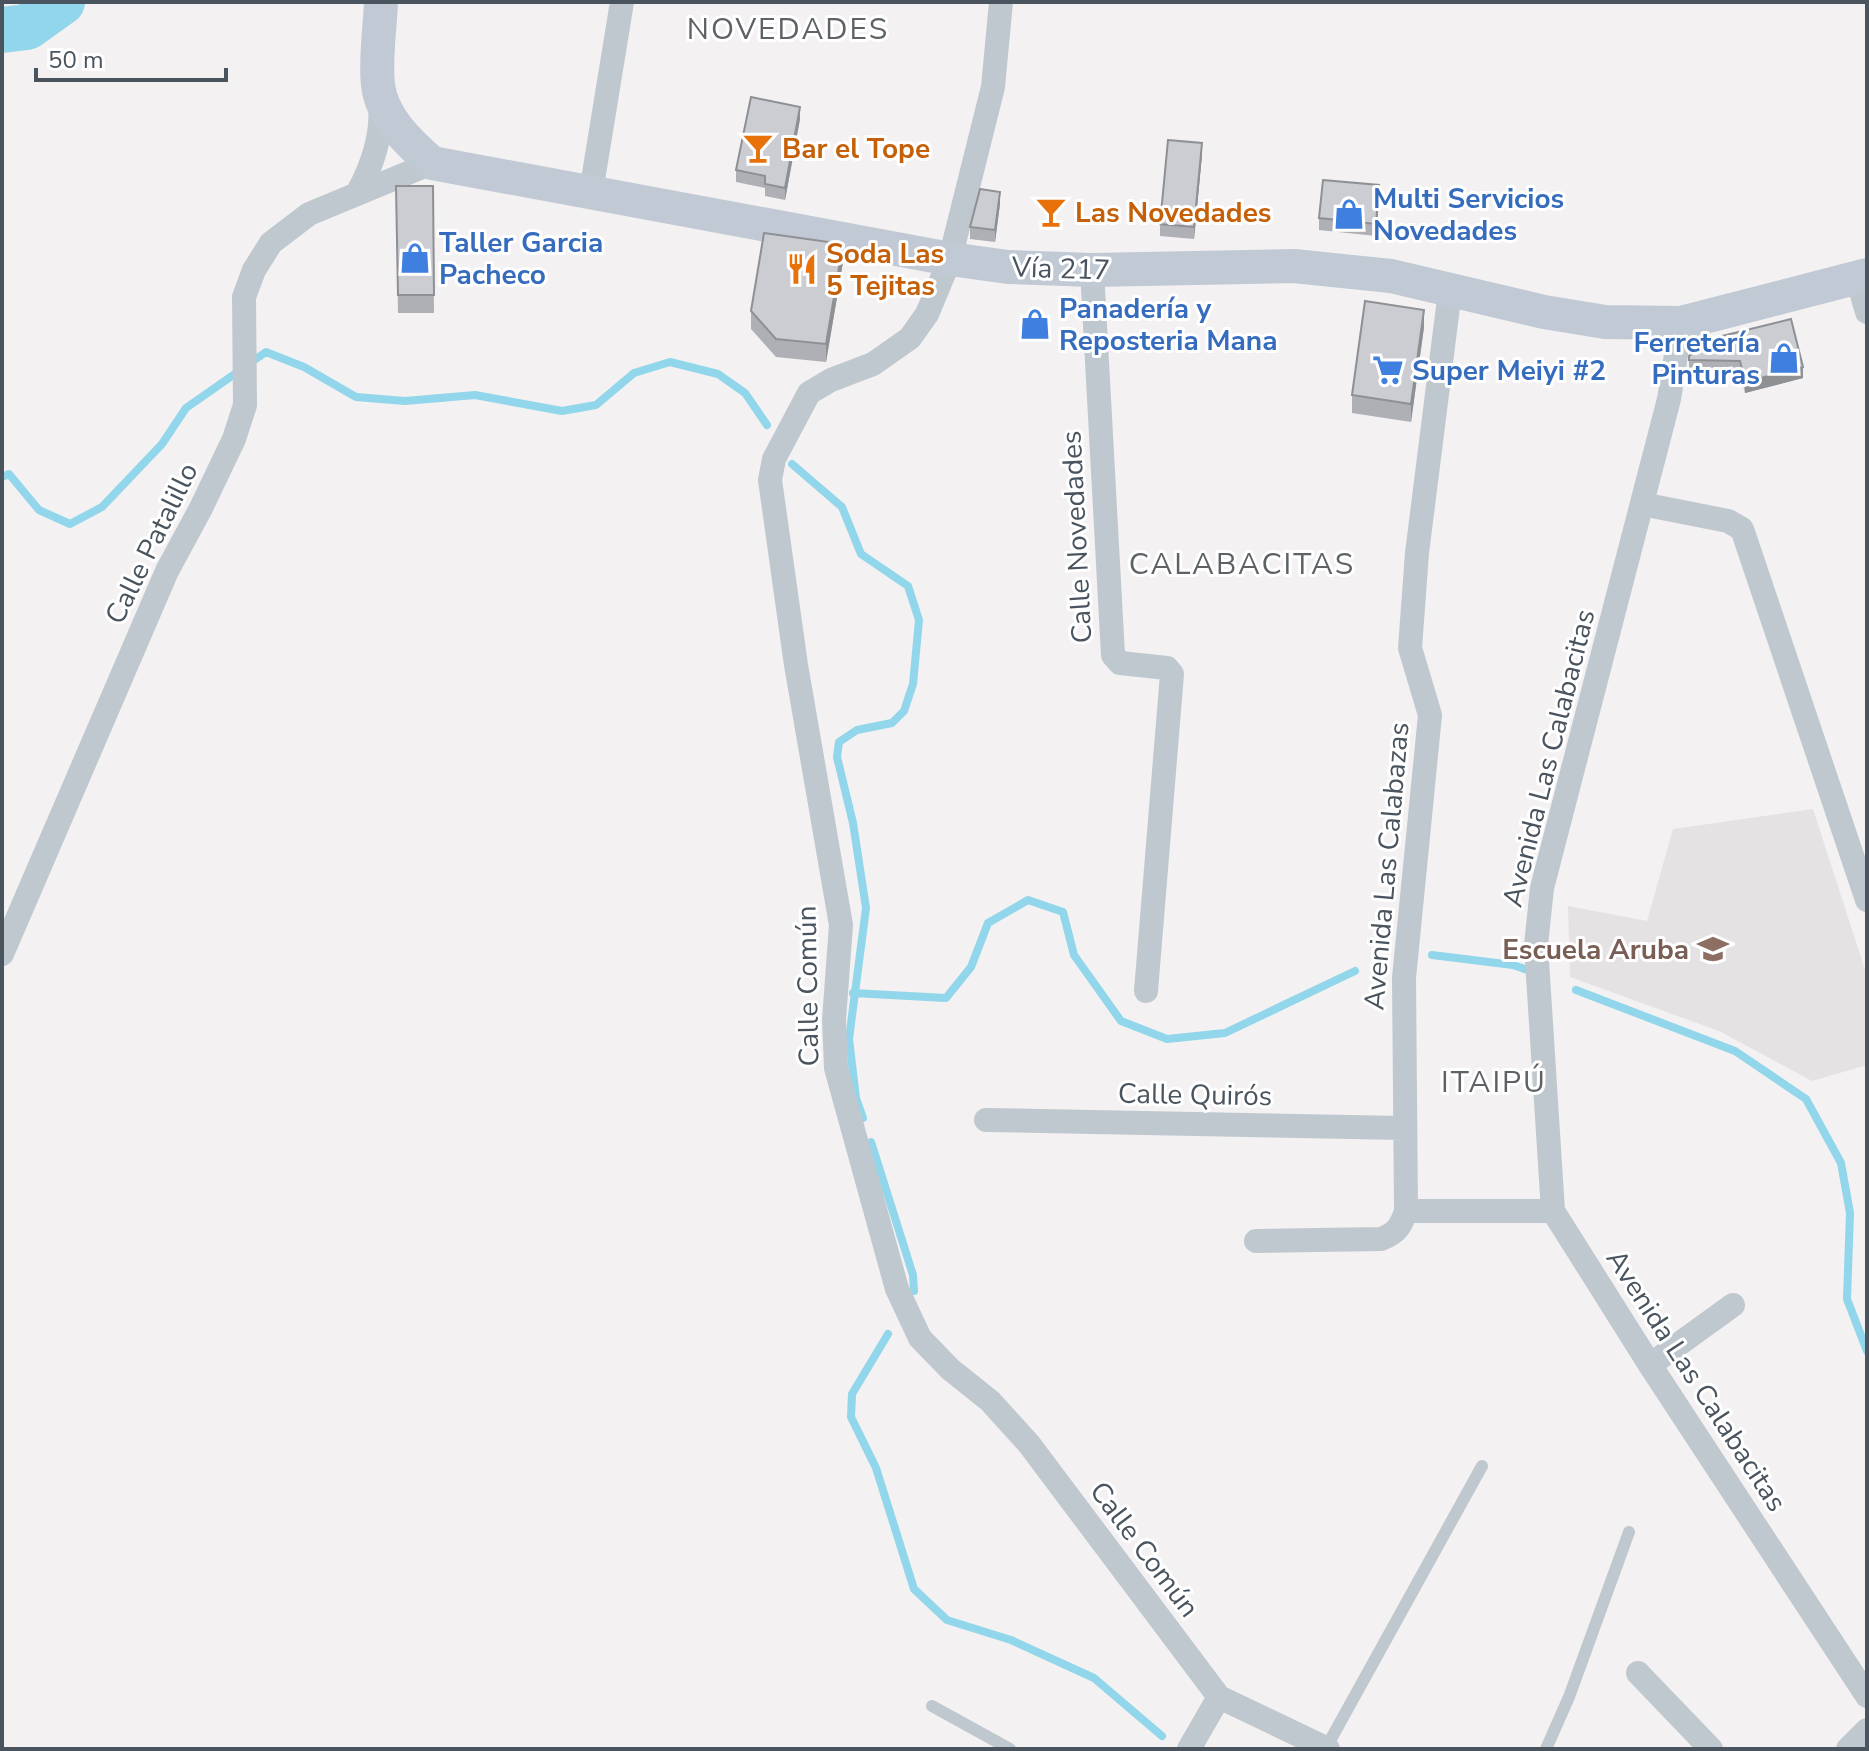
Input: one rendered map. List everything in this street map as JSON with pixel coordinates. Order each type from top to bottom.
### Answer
[{"type":"main road","points":[[381,2],[378,87],[389,115],[408,141],[432,163]]},
{"type":"main road","name":"Vía 217","points":[[432,163],[950,259],[1008,267],[1092,270],[1294,266],[1391,276],[1544,312],[1605,322],[1681,323],[1862,276]]},
{"type":"street","points":[[591,192],[622,2]]},
{"type":"street","name":"Calle Común","points":[[1001,2],[993,87],[950,259],[927,314],[910,338],[873,364],[831,380],[809,393],[774,459],[770,480],[796,665],[841,925],[834,1020],[836,1068],[897,1289],[920,1338],[950,1369],[990,1401],[1029,1444],[1219,1697],[1327,1748]]},
{"type":"street","points":[[358,192],[369,173],[378,142],[381,109],[378,87]]},
{"type":"street","name":"Calle Patalillo","points":[[2,954],[167,571],[227,453],[245,405],[244,297],[254,270],[271,243],[309,214],[432,163]]},
{"type":"street","name":"Calle Novedades","points":[[1092,270],[1113,655],[1120,663],[1167,668],[1172,674],[1146,991]]},
{"type":"street","points":[[1862,276],[1867,312]]},
{"type":"street","name":"Avenida Las Calabazas","points":[[1406,1211],[1404,978],[1430,715],[1410,648],[1417,553],[1450,291]]},
{"type":"street","name":"Avenida Las Calabacitas","points":[[1681,323],[1669,399],[1542,888],[1536,945],[1553,1211],[1867,1696]]},
{"type":"street","points":[[1642,504],[1728,521],[1742,529],[1867,900]]},
{"type":"street","name":"Calle Quirós","points":[[986,1120],[1404,1128]]},
{"type":"street","points":[[1256,1241],[1381,1239],[1392,1235],[1401,1226],[1406,1211],[1553,1211]]},
{"type":"street","points":[[1650,1365],[1733,1305]]},
{"type":"street","points":[[1638,1673],[1711,1749]]},
{"type":"street","points":[[1189,1749],[1219,1697]]},
{"type":"street","points":[[1848,1749],[1867,1730]]},
{"type":"lane","points":[[1327,1748],[1482,1466]]},
{"type":"lane","points":[[1546,1749],[1569,1697],[1629,1532]]},
{"type":"lane","points":[[932,1706],[1010,1749]]},
{"type":"shaded area","name":"Escuela Aruba","points":[[1813,809],[1867,976],[1867,1065],[1812,1081],[1719,1031],[1570,977],[1568,906],[1647,921],[1673,829]]},
{"type":"building","points":[[751,97],[800,107],[785,188],[765,184],[765,176],[736,170]]},
{"type":"building","points":[[1168,140],[1202,143],[1194,227],[1160,224]]},
{"type":"building","name":"Multi Servicios Novedades","points":[[1323,180],[1379,185],[1376,224],[1319,218]]},
{"type":"building","name":"Taller Garcia Pacheco","points":[[396,186],[433,186],[434,295],[398,295]]},
{"type":"building","points":[[980,189],[1000,192],[995,230],[970,227]]},
{"type":"building","points":[[764,233],[843,244],[826,344],[776,339],[751,311]]},
{"type":"building","name":"Super Meiyi #2","points":[[1365,301],[1424,310],[1411,404],[1352,395]]},
{"type":"building","points":[[1791,319],[1803,367],[1745,382],[1740,361],[1689,360],[1689,356],[1714,338]]},
{"type":"waterway","points":[[2,30],[27,27],[62,2]]},
{"type":"waterway","points":[[250,363],[266,352],[304,367],[356,397],[405,401],[475,395],[562,411],[596,405],[634,373],[670,362],[718,374],[745,393],[767,425]]},
{"type":"waterway","points":[[2,477],[9,474],[39,510],[70,524],[102,507],[162,444],[186,408],[239,371]]},
{"type":"waterway","points":[[792,464],[842,507],[861,554],[908,586],[919,620],[913,684],[904,711],[892,723],[857,730],[839,742],[837,757],[853,823],[866,908],[849,1039],[856,1098],[863,1118]]},
{"type":"waterway","points":[[853,993],[946,998],[971,967],[988,923],[1028,900],[1063,912],[1074,955],[1121,1021],[1167,1039],[1225,1033],[1355,971]]},
{"type":"waterway","points":[[1432,955],[1513,965],[1533,972]]},
{"type":"waterway","points":[[1576,990],[1735,1051],[1806,1099],[1841,1163],[1850,1213],[1847,1299],[1867,1351]]},
{"type":"waterway","points":[[871,1142],[913,1275],[914,1291]]},
{"type":"waterway","points":[[888,1334],[852,1394],[851,1417],[876,1468],[914,1589],[947,1620],[1011,1640],[1094,1678],[1162,1736]]},
{"type":"place","name":"Bar el Tope","points":[[758,148]]},
{"type":"place","name":"Las Novedades","points":[[1051,212]]},
{"type":"place","name":"Multi Servicios Novedades","points":[[1349,214]]},
{"type":"place","name":"Taller Garcia Pacheco","points":[[415,258]]},
{"type":"place","name":"Soda Las 5 Tejitas","points":[[802,269]]},
{"type":"place","name":"Panadería y Reposteria Mana","points":[[1035,324]]},
{"type":"place","name":"Ferretería Pinturas","points":[[1784,358]]},
{"type":"place","name":"Super Meiyi #2","points":[[1388,370]]},
{"type":"place","name":"Escuela Aruba","points":[[1713,949]]},
{"type":"district","name":"NOVEDADES","points":[[788,29]]},
{"type":"district","name":"CALABACITAS","points":[[1242,564]]},
{"type":"district","name":"ITAIPÚ","points":[[1494,1082]]}]
